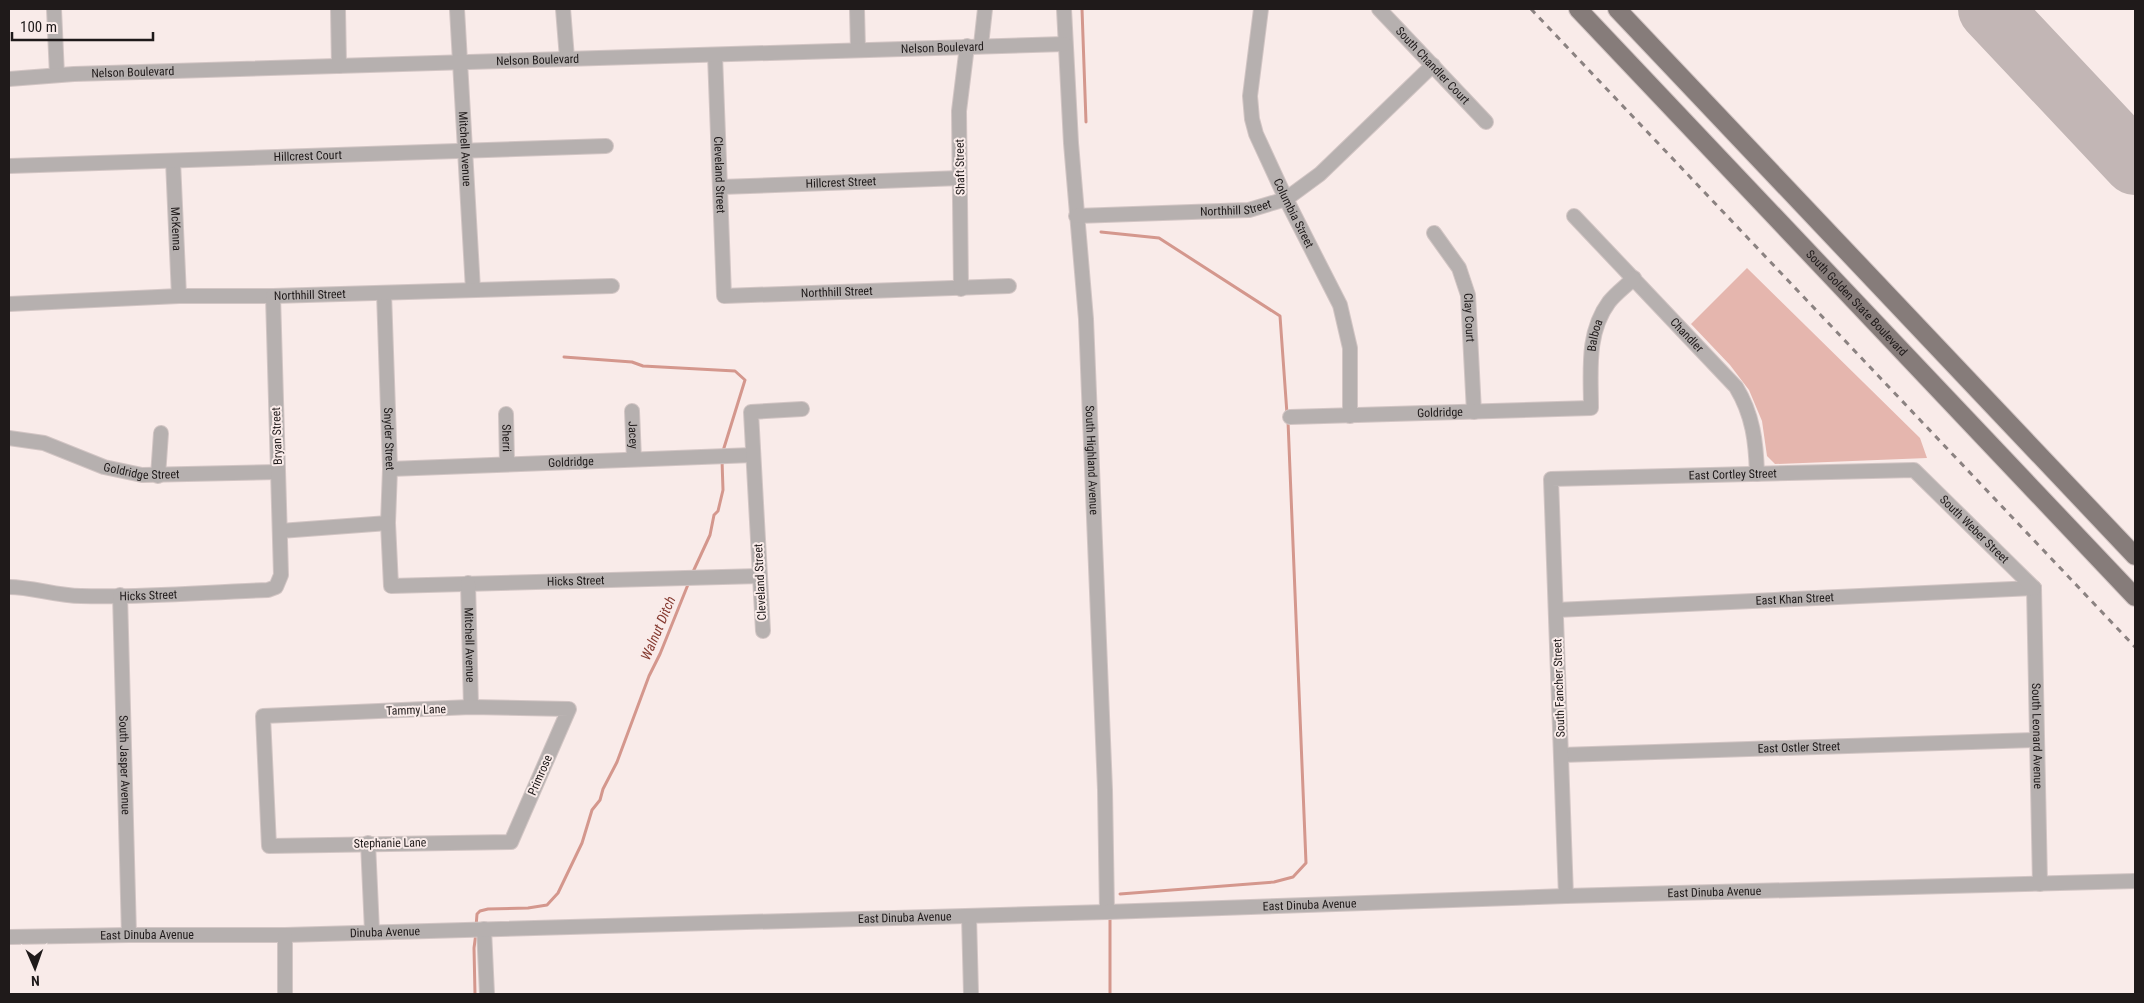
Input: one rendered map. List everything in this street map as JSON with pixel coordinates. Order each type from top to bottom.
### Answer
[{"type":"main road","name":"South Golden State Boulevard","points":[[1578,9],[2135,597]]},
{"type":"main road","points":[[1616,9],[2135,556]]},
{"type":"street","points":[[54,9],[58,75]]},
{"type":"street","points":[[338,9],[340,66]]},
{"type":"street","name":"Mitchell Avenue","points":[[457,9],[472,290]]},
{"type":"street","points":[[563,9],[567,58]]},
{"type":"street","points":[[857,9],[858,50]]},
{"type":"street","points":[[981,45],[985,9]]},
{"type":"street","name":"South Highland Avenue","points":[[1064,9],[1076,216],[1086,318],[1105,790],[1107,912]]},
{"type":"street","name":"Columbia Street","points":[[1261,9],[1250,96],[1252,119],[1256,134],[1286,199],[1340,305],[1350,348],[1350,416]]},
{"type":"street","name":"South Chandler Court","points":[[1379,9],[1486,122]]},
{"type":"street","name":"Nelson Boulevard","points":[[9,79],[58,75],[567,58],[1065,44]]},
{"type":"street","name":"Shaft Street","points":[[962,289],[959,111],[966,46]]},
{"type":"street","name":"Cleveland Street","points":[[715,55],[724,296]]},
{"type":"street","name":"Northhill Street","points":[[1076,216],[1249,210],[1286,199],[1320,174],[1433,65]]},
{"type":"street","name":"Hillcrest Court","points":[[9,166],[606,146]]},
{"type":"street","name":"McKenna","points":[[173,161],[179,296]]},
{"type":"street","name":"Hillcrest Street","points":[[721,187],[960,178]]},
{"type":"street","name":"Chandler","points":[[1574,216],[1736,387],[1746,404],[1752,423],[1757,474]]},
{"type":"street","name":"Clay Court","points":[[1434,233],[1460,268],[1468,295],[1474,412]]},
{"type":"street","name":"Balboa","points":[[1591,408],[1593,336],[1602,313],[1610,301],[1634,278]]},
{"type":"street","name":"Northhill Street","points":[[9,304],[179,296],[272,296],[612,286]]},
{"type":"street","name":"Northhill Street","points":[[724,296],[1009,286]]},
{"type":"street","name":"Snyder Street","points":[[384,293],[390,468],[388,523],[392,586]]},
{"type":"street","name":"Bryan Street","points":[[272,296],[281,575]]},
{"type":"street","name":"Goldridge","points":[[1290,417],[1591,408]]},
{"type":"street","name":"Cleveland Street","points":[[763,631],[751,412],[802,409]]},
{"type":"street","name":"Jacey","points":[[632,411],[634,459]]},
{"type":"street","name":"Sherri","points":[[506,414],[507,463]]},
{"type":"street","points":[[158,476],[161,433]]},
{"type":"street","name":"Goldridge Street","points":[[9,438],[44,443],[119,472],[158,476],[278,472]]},
{"type":"street","name":"Goldridge","points":[[390,468],[753,455]]},
{"type":"street","name":"East Cortley Street","points":[[1551,479],[1914,470]]},
{"type":"street","name":"South Weber Street","points":[[1914,470],[2034,588]]},
{"type":"street","name":"South Fancher Street","points":[[1551,479],[1566,896]]},
{"type":"street","points":[[280,531],[388,523]]},
{"type":"street","name":"Hicks Street","points":[[9,587],[72,596],[268,590],[279,584],[281,575]]},
{"type":"street","name":"Hicks Street","points":[[392,586],[760,576]]},
{"type":"street","name":"Mitchell Avenue","points":[[468,584],[471,707]]},
{"type":"street","name":"East Khan Street","points":[[1556,610],[2034,588]]},
{"type":"street","name":"South Leonard Avenue","points":[[2034,588],[2040,884]]},
{"type":"street","name":"South Jasper Avenue","points":[[120,596],[129,934]]},
{"type":"street","name":"Tammy Lane","points":[[269,846],[263,716],[471,707],[569,709]]},
{"type":"street","name":"Primrose","points":[[510,842],[569,709]]},
{"type":"street","name":"East Ostler Street","points":[[1561,755],[2036,740]]},
{"type":"street","name":"Stephanie Lane","points":[[269,846],[510,842]]},
{"type":"street","points":[[368,843],[372,931]]},
{"type":"street","name":"East Dinuba Avenue","points":[[484,929],[1107,912],[1566,896],[2135,881]]},
{"type":"street","points":[[969,916],[971,994]]},
{"type":"street","points":[[484,929],[487,994]]},
{"type":"street","name":"Dinuba Avenue","points":[[286,935],[484,929]]},
{"type":"street","name":"East Dinuba Avenue","points":[[9,937],[129,934],[286,935]]},
{"type":"street","points":[[285,994],[286,935]]},
{"type":"shaded area","points":[[1747,268],[1920,438],[1927,458],[1775,464],[1767,456],[1762,421],[1749,390],[1730,365],[1691,324]]},
{"type":"waterway","points":[[1082,9],[1086,122]]},
{"type":"waterway","points":[[1101,232],[1159,238],[1280,316],[1287,414]]},
{"type":"waterway","name":"Walnut Ditch","points":[[564,357],[632,362],[643,366],[735,371],[745,380],[723,451]]},
{"type":"waterway","points":[[1120,894],[1274,882],[1293,877],[1306,863],[1288,421]]},
{"type":"waterway","name":"Walnut Ditch","points":[[692,574],[710,535],[714,515],[718,511],[723,490],[722,460]]},
{"type":"waterway","name":"Walnut Ditch","points":[[476,927],[477,914],[480,911],[547,905],[558,893],[582,843],[592,810],[600,800],[603,789],[617,762],[649,676],[660,654],[689,582]]},
{"type":"waterway","points":[[1110,919],[1110,994]]},
{"type":"waterway","name":"Walnut Ditch","points":[[475,994],[474,948],[476,933]]},
{"type":"runway","points":[[1990,9],[2135,163]]},
{"type":"railway","points":[[1531,9],[2135,647]]}]
